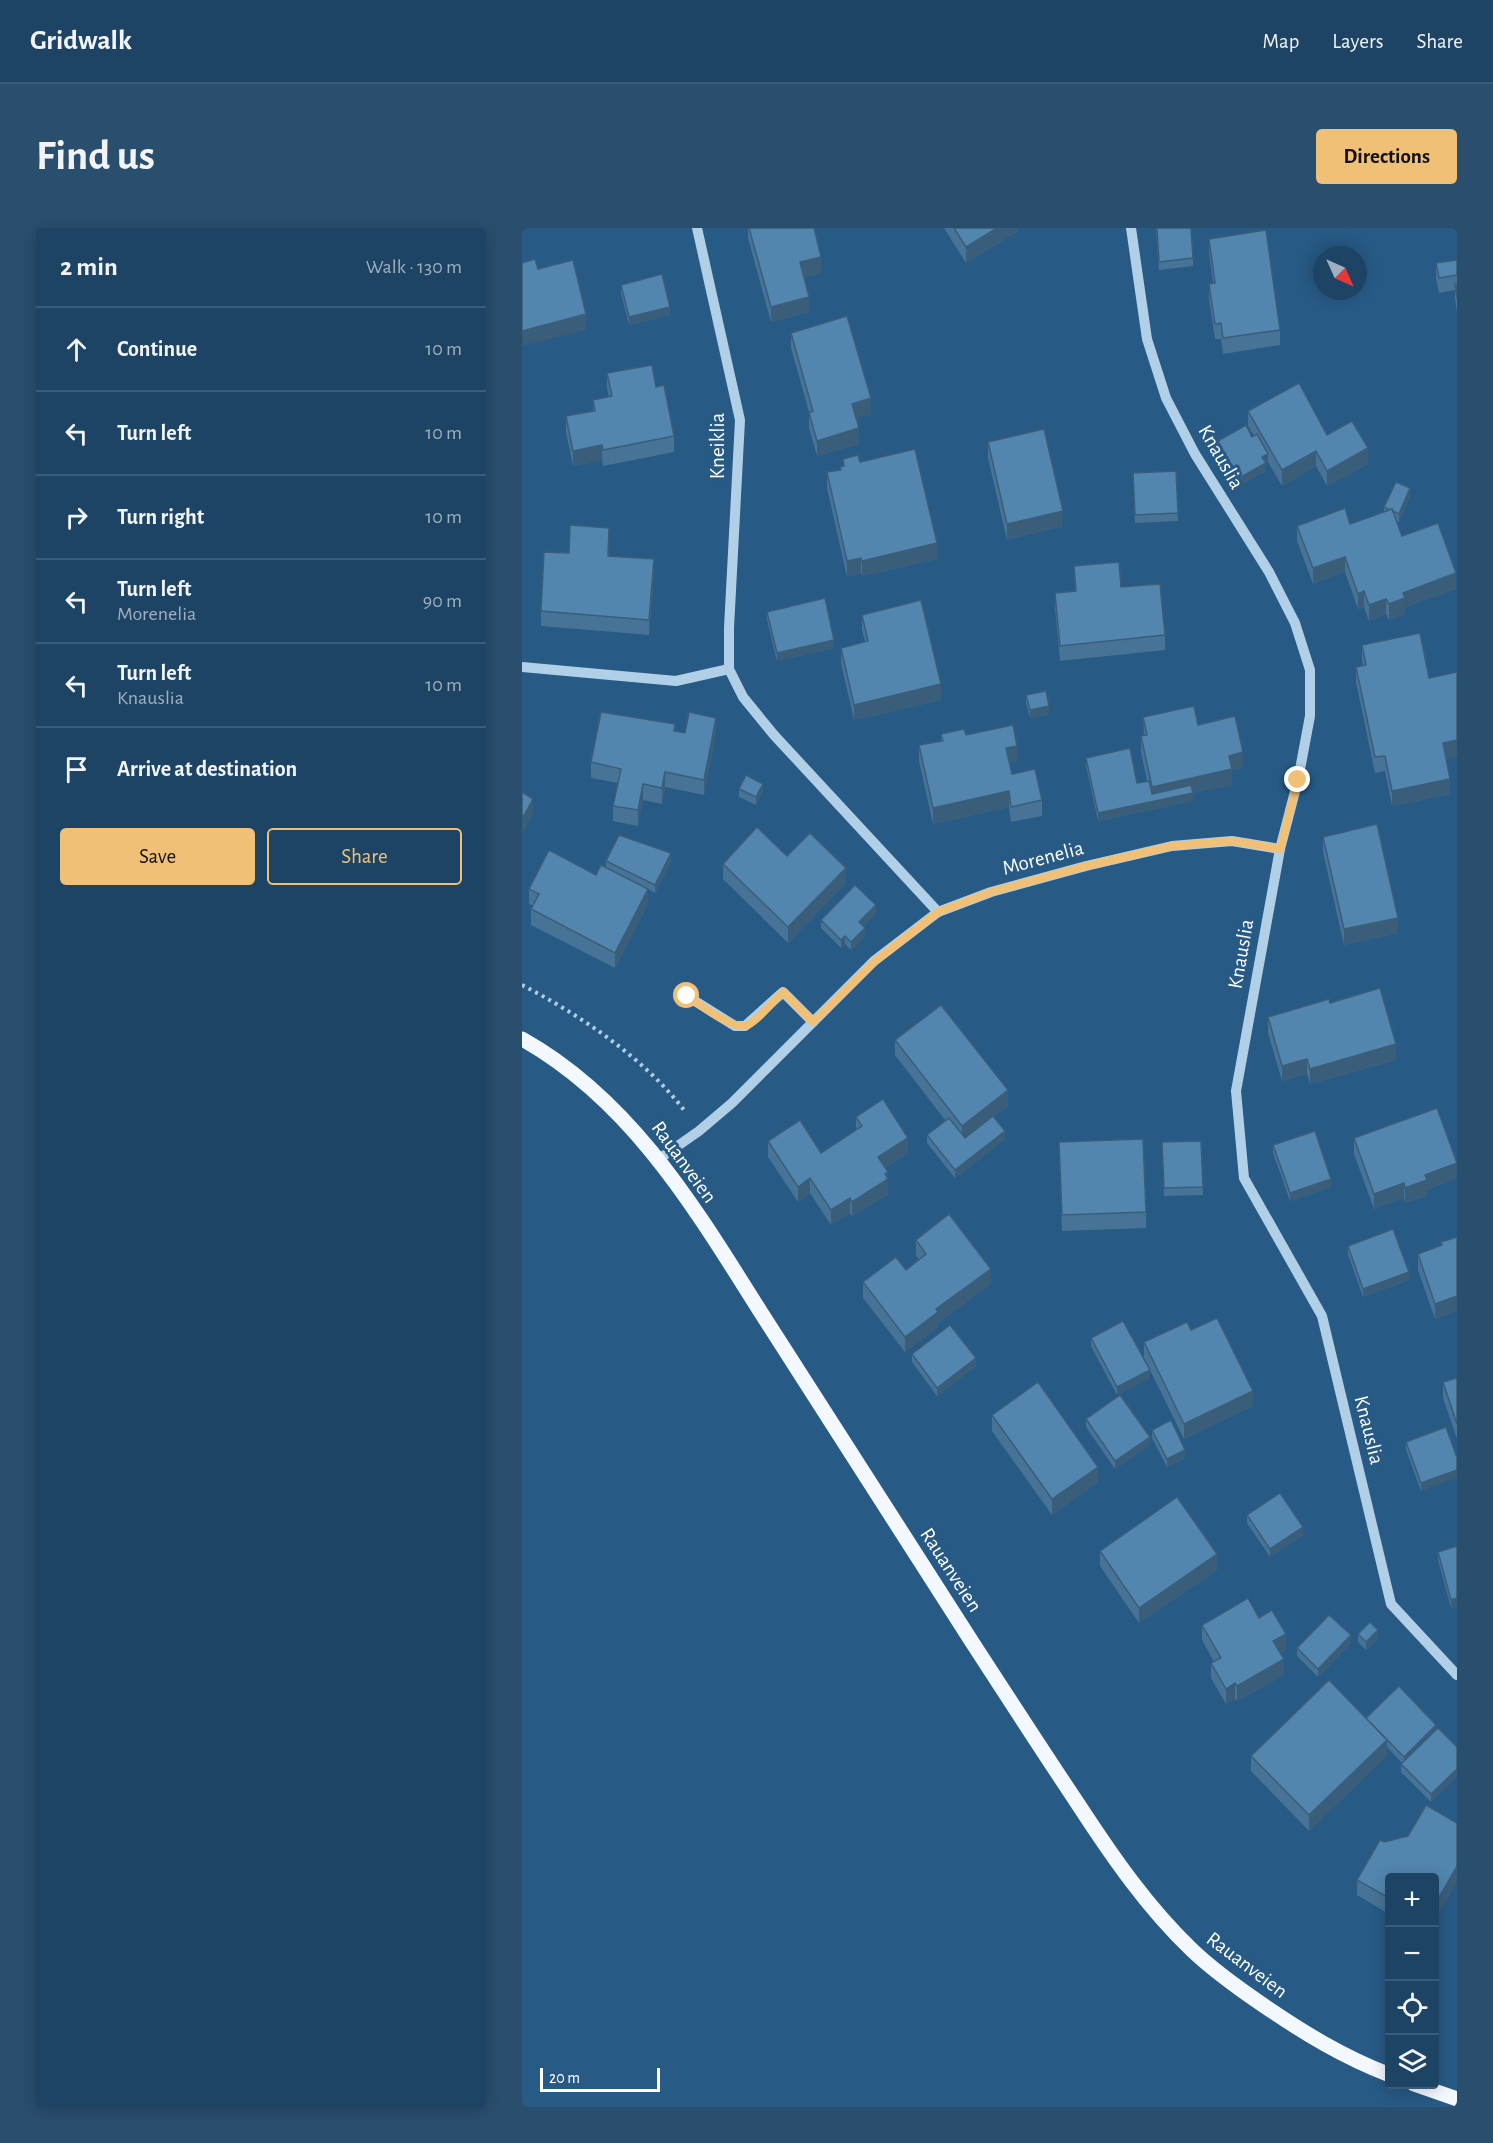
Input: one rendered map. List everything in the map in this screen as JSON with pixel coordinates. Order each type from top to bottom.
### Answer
[{"type":"main road","name":"Rauanveien","points":[[522,1038],[568,1069],[600,1095],[659,1159],[738,1275],[1034,1738],[1121,1869],[1144,1899],[1218,1974],[1312,2039],[1385,2073]]},
{"type":"main road","points":[[1426,2089],[1457,2099]]},
{"type":"street","name":"Kneiklia","points":[[698,228],[740,420],[729,669],[743,697],[774,735],[938,912]]},
{"type":"street","name":"Knauslia","points":[[1131,228],[1147,339],[1166,398],[1195,454],[1269,572],[1295,623],[1310,670],[1310,716],[1298,780],[1280,849],[1236,1091],[1244,1178],[1322,1316],[1391,1604],[1457,1675]]},
{"type":"street","points":[[522,667],[676,681],[729,669]]},
{"type":"street","name":"Morenelia","points":[[659,1159],[699,1131],[732,1102],[874,962],[938,912],[991,892],[1172,846],[1232,841],[1280,849]]},
{"type":"street","points":[[687,996],[735,1026],[746,1026],[783,992],[813,1022]]},
{"type":"path","points":[[522,985],[553,1001],[597,1030],[644,1068],[673,1096],[699,1131]]},
{"type":"building","points":[[749,228],[814,228],[821,257],[800,262],[809,297],[771,307]]},
{"type":"building","points":[[954,228],[997,228],[966,247]]},
{"type":"building","points":[[1157,228],[1191,228],[1193,258],[1159,262]]},
{"type":"building","points":[[1266,230],[1280,330],[1223,338],[1221,323],[1215,324],[1209,284],[1215,283],[1209,239]]},
{"type":"building","points":[[535,259],[538,269],[573,260],[586,314],[522,331],[522,263]]},
{"type":"building","points":[[1457,260],[1457,275],[1439,278],[1436,263]]},
{"type":"building","points":[[662,274],[670,307],[629,317],[621,285]]},
{"type":"building","points":[[847,316],[871,398],[852,404],[859,428],[817,441],[809,413],[813,411],[791,333]]},
{"type":"building","points":[[652,365],[656,387],[664,385],[674,436],[603,450],[602,445],[573,451],[566,416],[595,411],[593,400],[612,396],[607,373]]},
{"type":"building","points":[[1299,383],[1327,435],[1352,421],[1368,448],[1327,471],[1316,451],[1282,470],[1248,411]]},
{"type":"building","points":[[1246,425],[1252,437],[1257,434],[1268,454],[1262,457],[1266,463],[1239,478],[1218,441]]},
{"type":"building","points":[[1044,429],[1063,511],[1007,524],[988,442]]},
{"type":"building","points":[[915,449],[937,543],[862,561],[861,558],[847,561],[827,472],[841,470],[840,467],[844,466],[843,459],[858,455],[860,462]]},
{"type":"building","points":[[1176,471],[1178,513],[1135,515],[1133,473]]},
{"type":"building","points":[[1396,482],[1410,488],[1399,514],[1384,507]]},
{"type":"building","points":[[1345,508],[1350,524],[1392,509],[1402,536],[1438,523],[1456,573],[1403,593],[1405,598],[1389,604],[1386,599],[1369,605],[1364,591],[1358,594],[1345,557],[1313,568],[1297,526]]},
{"type":"building","points":[[570,525],[609,528],[608,556],[654,559],[649,620],[541,611],[544,552],[569,553]]},
{"type":"building","points":[[1119,562],[1121,587],[1160,584],[1165,635],[1060,646],[1055,593],[1076,591],[1074,566]]},
{"type":"building","points":[[825,598],[834,640],[777,653],[767,612]]},
{"type":"building","points":[[921,600],[941,684],[854,705],[841,648],[868,641],[862,615]]},
{"type":"building","points":[[1420,633],[1429,678],[1457,672],[1457,740],[1443,743],[1450,779],[1392,791],[1385,756],[1375,757],[1356,667],[1366,665],[1362,645]]},
{"type":"building","points":[[1046,691],[1049,706],[1030,710],[1026,695]]},
{"type":"building","points":[[1194,706],[1198,725],[1235,716],[1243,752],[1229,756],[1232,769],[1152,787],[1141,736],[1147,735],[1143,717]]},
{"type":"building","points":[[601,712],[675,724],[674,731],[685,733],[689,712],[716,718],[704,780],[665,772],[662,788],[643,784],[638,810],[613,806],[621,769],[591,762]]},
{"type":"building","points":[[1013,725],[1017,746],[1006,748],[1012,774],[1035,769],[1042,800],[1011,807],[1009,791],[933,808],[919,745],[943,741],[941,734],[964,729],[966,735]]},
{"type":"building","points":[[1130,748],[1137,783],[1149,781],[1152,794],[1191,785],[1193,793],[1098,813],[1086,758]]},
{"type":"building","points":[[746,775],[763,784],[756,797],[739,789]]},
{"type":"building","points":[[522,792],[533,799],[522,819]]},
{"type":"building","points":[[1377,824],[1398,918],[1344,929],[1323,837]]},
{"type":"building","points":[[757,827],[787,856],[810,833],[846,868],[788,927],[723,864]]},
{"type":"building","points":[[619,835],[671,853],[655,885],[606,861]]},
{"type":"building","points":[[549,850],[596,875],[601,865],[648,889],[615,953],[531,909],[539,894],[529,889]]},
{"type":"building","points":[[855,885],[876,905],[859,922],[865,928],[851,942],[845,936],[841,940],[821,920]]},
{"type":"building","points":[[1380,988],[1396,1044],[1310,1069],[1307,1059],[1282,1066],[1268,1017],[1329,999],[1330,1003]]},
{"type":"building","points":[[941,1005],[1008,1090],[962,1126],[895,1040]]},
{"type":"building","points":[[883,1099],[908,1138],[878,1157],[888,1172],[885,1174],[888,1179],[852,1202],[850,1198],[831,1210],[810,1178],[798,1187],[768,1141],[800,1120],[821,1153],[862,1126],[856,1117]]},
{"type":"building","points":[[1437,1108],[1457,1163],[1425,1175],[1427,1180],[1405,1188],[1404,1183],[1374,1194],[1354,1138]]},
{"type":"building","points":[[993,1116],[1005,1131],[955,1170],[927,1135],[949,1118],[965,1138]]},
{"type":"building","points":[[1315,1131],[1331,1179],[1290,1193],[1273,1145]]},
{"type":"building","points":[[1143,1139],[1146,1212],[1062,1215],[1059,1142]]},
{"type":"building","points":[[1201,1141],[1203,1187],[1164,1188],[1162,1142]]},
{"type":"building","points":[[949,1214],[991,1269],[936,1309],[938,1312],[905,1337],[863,1282],[896,1257],[906,1270],[926,1254],[916,1240]]},
{"type":"building","points":[[1393,1229],[1409,1272],[1363,1289],[1348,1246]]},
{"type":"building","points":[[1457,1237],[1457,1296],[1435,1304],[1418,1254],[1442,1245],[1441,1242]]},
{"type":"building","points":[[1217,1318],[1253,1391],[1184,1424],[1144,1342],[1187,1322],[1191,1330]]},
{"type":"building","points":[[1123,1321],[1150,1370],[1117,1387],[1091,1338]]},
{"type":"building","points":[[950,1325],[976,1358],[937,1388],[912,1354]]},
{"type":"building","points":[[1457,1378],[1457,1424],[1443,1382]]},
{"type":"building","points":[[1038,1382],[1098,1467],[1052,1499],[992,1415]]},
{"type":"building","points":[[1120,1395],[1150,1437],[1115,1461],[1086,1419]]},
{"type":"building","points":[[1171,1420],[1185,1450],[1167,1459],[1152,1430]]},
{"type":"building","points":[[1446,1427],[1457,1458],[1457,1470],[1421,1483],[1406,1442]]},
{"type":"building","points":[[1280,1493],[1303,1527],[1270,1549],[1247,1515]]},
{"type":"building","points":[[1177,1497],[1217,1554],[1139,1608],[1100,1551]]},
{"type":"building","points":[[1457,1546],[1457,1598],[1451,1600],[1438,1552]]},
{"type":"building","points":[[1248,1598],[1259,1618],[1272,1610],[1286,1634],[1273,1641],[1284,1659],[1237,1686],[1235,1683],[1226,1689],[1211,1663],[1221,1658],[1202,1625]]},
{"type":"building","points":[[1329,1615],[1351,1635],[1318,1669],[1297,1648]]},
{"type":"building","points":[[1370,1622],[1378,1630],[1366,1642],[1358,1634]]},
{"type":"building","points":[[1329,1680],[1387,1740],[1309,1815],[1251,1756]]},
{"type":"building","points":[[1399,1686],[1436,1725],[1404,1757],[1366,1718]]},
{"type":"building","points":[[1438,1728],[1457,1747],[1457,1769],[1431,1794],[1401,1764]]},
{"type":"building","points":[[1426,1805],[1457,1823],[1457,1866],[1439,1897],[1439,1873],[1385,1873],[1385,1896],[1357,1880],[1380,1840],[1384,1842],[1408,1836]]},
{"type":"route","points":[[687,996],[735,1026],[746,1026],[783,992],[813,1022],[874,962],[938,912],[991,892],[1172,846],[1232,841],[1280,849],[1298,780]]}]
